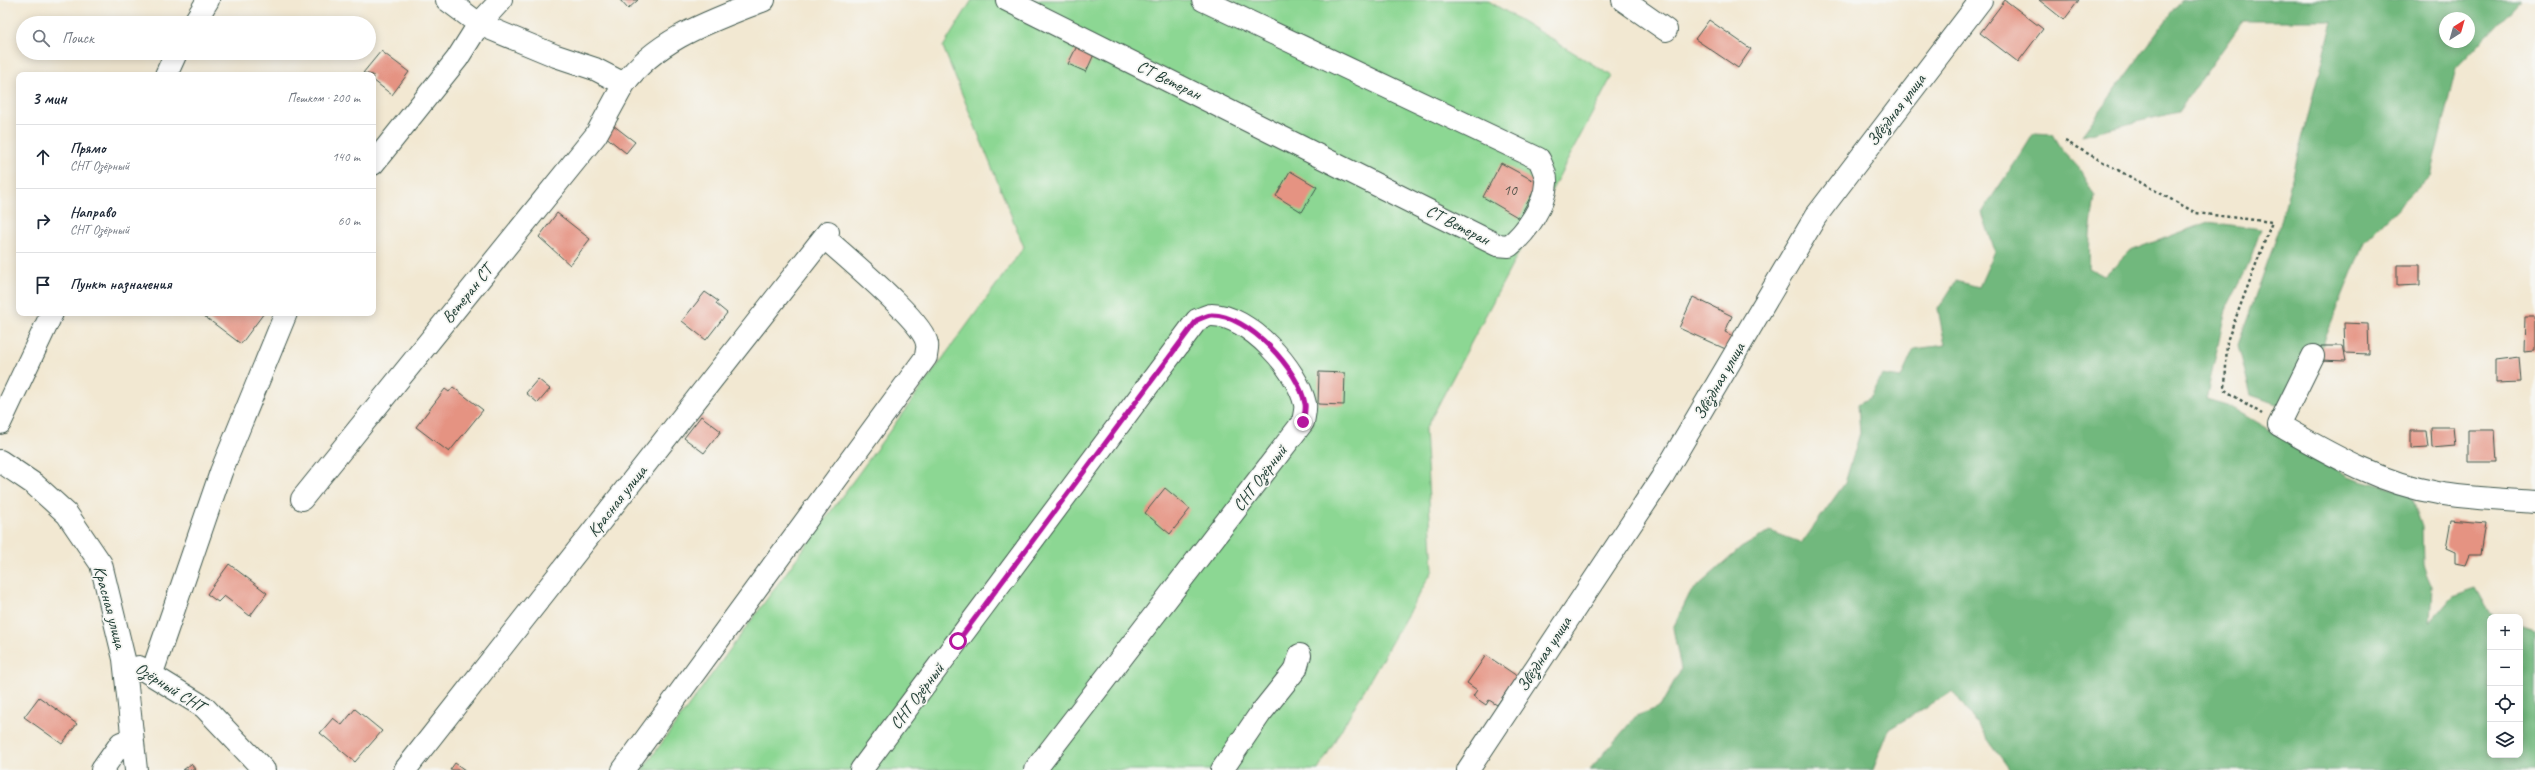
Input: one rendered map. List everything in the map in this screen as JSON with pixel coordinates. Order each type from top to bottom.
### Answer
[{"type":"street","points":[[198,16],[208,0]]},
{"type":"street","points":[[448,0],[479,24],[556,56],[595,68],[624,84]]},
{"type":"street","points":[[376,160],[457,59],[479,24],[502,0]]},
{"type":"street","name":"Ветеран СТ","points":[[302,498],[596,135],[624,84],[636,66],[676,38],[764,0]]},
{"type":"street","name":"СТ Ветеран","points":[[1016,2],[1497,245],[1509,246],[1520,237],[1544,196],[1547,181],[1539,159],[1203,0]]},
{"type":"street","points":[[1623,0],[1666,30]]},
{"type":"street","name":"Звёздная улица","points":[[1468,770],[1661,479],[1816,216],[1981,0]]},
{"type":"street","points":[[167,72],[173,60]]},
{"type":"street","name":"Красная улица","points":[[405,770],[826,235],[897,305],[920,330],[927,344],[926,356],[623,770]]},
{"type":"street","name":"СНТ Озёрный","points":[[861,770],[1197,320],[1211,315],[1229,319],[1258,336],[1281,358],[1297,383],[1306,405],[1303,422],[1035,770]]},
{"type":"street","points":[[0,423],[51,316]]},
{"type":"street","points":[[152,673],[221,472],[285,316]]},
{"type":"street","points":[[2313,356],[2279,425],[2344,463],[2392,482],[2438,493],[2535,502]]},
{"type":"street","name":"Красная улица","points":[[0,460],[34,484],[67,514],[101,564],[124,659],[136,770]]},
{"type":"street","points":[[1222,770],[1260,714],[1296,668],[1300,655]]},
{"type":"street","name":"Озёрный СНТ","points":[[124,659],[152,673],[204,707],[264,770]]},
{"type":"street","points":[[102,770],[121,743],[132,739]]},
{"type":"path","points":[[2065,141],[2196,213],[2272,222],[2227,341],[2225,390],[2279,425]]},
{"type":"green space","points":[[972,0],[1487,0],[1612,76],[1425,430],[1433,570],[1318,770],[642,770],[1024,247],[943,47]]},
{"type":"green space","points":[[2181,0],[2521,0],[2456,68],[2430,176],[2364,242],[2296,411],[2251,395],[2238,345],[2278,233],[2332,21],[2243,21],[2178,112],[2082,135]]},
{"type":"green space","points":[[2034,133],[2053,134],[2063,151],[2079,168],[2095,196],[2090,234],[2089,268],[2104,276],[2128,252],[2208,222],[2261,229],[2247,268],[2226,309],[2206,399],[2227,405],[2347,476],[2411,494],[2422,526],[2423,566],[2432,587],[2430,622],[2452,596],[2476,588],[2490,614],[2487,614],[2487,758],[2523,758],[2523,625],[2535,629],[2535,770],[2010,770],[1953,691],[1889,729],[1873,770],[1590,770],[1636,716],[1660,707],[1681,669],[1673,628],[1690,593],[1741,548],[1770,531],[1802,543],[1845,483],[1860,433],[1858,404],[1872,396],[1882,375],[1901,378],[1914,349],[1945,345],[1938,309],[1956,281],[1979,287],[1995,251],[1982,213]]},
{"type":"building","points":[[620,0],[638,0],[628,9]]},
{"type":"building","points":[[2005,0],[2043,29],[2018,62],[1980,33]]},
{"type":"building","points":[[2039,0],[2079,0],[2064,20]]},
{"type":"building","points":[[1709,20],[1751,49],[1738,68],[1695,39]]},
{"type":"building","points":[[1079,42],[1096,50],[1086,72],[1068,64]]},
{"type":"building","points":[[381,51],[409,72],[392,95],[376,82],[376,72],[364,72],[374,60],[376,60],[376,57]]},
{"type":"building","points":[[613,125],[635,142],[626,153],[605,136]]},
{"type":"building","points":[[1501,163],[1538,183],[1519,218],[1483,197]]},
{"type":"building","points":[[1290,171],[1317,187],[1302,212],[1276,196]]},
{"type":"building","points":[[557,213],[590,239],[570,265],[539,237]]},
{"type":"building","points":[[2397,265],[2420,265],[2420,285],[2397,286]]},
{"type":"building","points":[[705,292],[718,301],[716,304],[727,313],[706,340],[682,321]]},
{"type":"building","points":[[1693,297],[1732,316],[1725,332],[1737,338],[1730,351],[1679,328]]},
{"type":"building","points":[[204,316],[262,316],[241,344]]},
{"type":"building","points":[[2525,317],[2535,317],[2535,350],[2524,351]]},
{"type":"building","points":[[2344,323],[2368,324],[2369,354],[2345,353]]},
{"type":"building","points":[[2321,346],[2343,346],[2346,361],[2320,360]]},
{"type":"building","points":[[2519,357],[2521,382],[2495,383],[2495,360]]},
{"type":"building","points":[[1319,372],[1345,373],[1344,405],[1318,404]]},
{"type":"building","points":[[538,379],[550,389],[538,403],[526,393]]},
{"type":"building","points":[[453,387],[483,410],[449,452],[416,427],[445,389],[449,392]]},
{"type":"building","points":[[701,416],[721,431],[704,453],[684,438]]},
{"type":"building","points":[[2431,427],[2453,427],[2455,446],[2432,448]]},
{"type":"building","points":[[2468,430],[2495,430],[2497,462],[2468,462]]},
{"type":"building","points":[[2411,431],[2426,431],[2428,448],[2411,449]]},
{"type":"building","points":[[1165,488],[1190,509],[1170,534],[1145,513]]},
{"type":"building","points":[[2451,520],[2485,523],[2480,555],[2469,555],[2465,565],[2455,563],[2455,552],[2446,548]]},
{"type":"building","points":[[229,564],[267,593],[250,616],[224,596],[218,602],[207,594]]},
{"type":"building","points":[[1486,655],[1517,676],[1497,705],[1489,700],[1486,705],[1473,696],[1477,690],[1467,683]]},
{"type":"building","points":[[39,697],[77,724],[62,744],[24,717]]},
{"type":"building","points":[[355,709],[382,731],[355,762],[320,733],[333,718],[342,725]]},
{"type":"building","points":[[455,763],[465,770],[450,770]]},
{"type":"building","points":[[191,764],[196,770],[183,770]]},
{"type":"route","points":[[958,641],[1197,320],[1211,315],[1229,319],[1258,336],[1281,358],[1297,383],[1306,405],[1303,422]]}]
